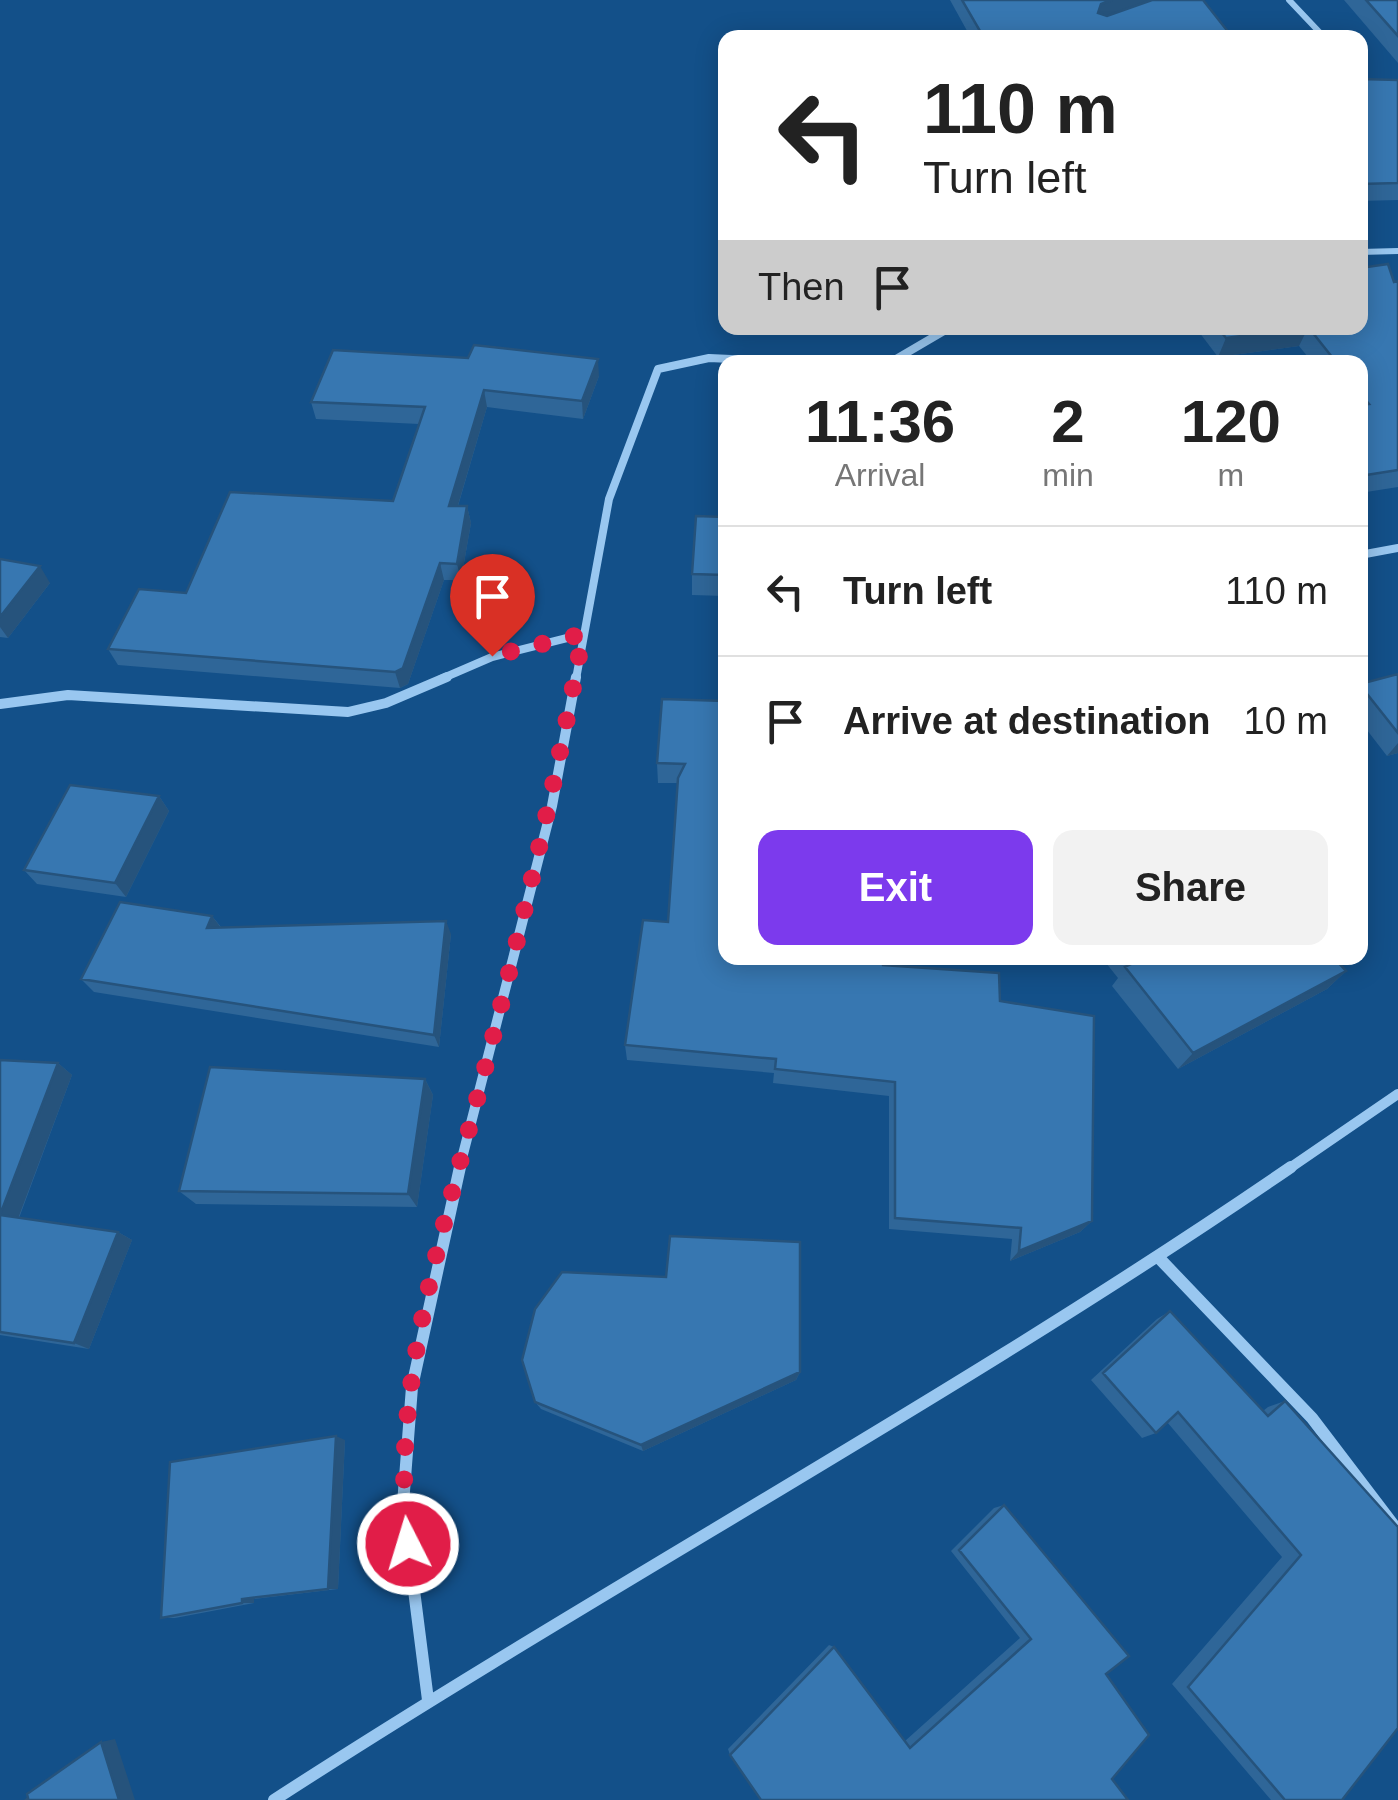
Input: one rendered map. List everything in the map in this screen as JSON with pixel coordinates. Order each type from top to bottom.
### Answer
[{"type":"street","points":[[1289,0],[1317,30]]},
{"type":"street","points":[[1368,252],[1398,252]]},
{"type":"street","points":[[903,355],[937,335]]},
{"type":"street","points":[[428,1700],[403,1504],[412,1387],[439,1250],[552,806],[609,498],[658,370],[680,360],[718,357]]},
{"type":"street","points":[[1368,554],[1398,548]]},
{"type":"street","points":[[0,704],[68,695],[348,712],[386,703],[492,656],[583,634]]},
{"type":"street","points":[[274,1800],[428,1700],[1159,1258],[1398,1094]]},
{"type":"street","points":[[1159,1258],[1312,1418],[1398,1530]]},
{"type":"building","points":[[962,0],[1112,0],[1101,4],[1098,13],[1107,16],[1152,0],[1203,0],[1227,30],[979,30]]},
{"type":"building","points":[[1366,0],[1398,0],[1398,36]]},
{"type":"building","points":[[1368,79],[1398,80],[1398,183],[1368,184]]},
{"type":"building","points":[[1388,264],[1394,282],[1398,281],[1398,470],[1368,475],[1368,355],[1330,355],[1315,335],[1368,335],[1368,267]]},
{"type":"building","points":[[474,345],[598,359],[582,401],[484,390],[449,506],[467,506],[457,564],[440,563],[403,668],[395,672],[108,649],[139,589],[186,593],[230,492],[393,501],[425,407],[311,402],[333,350],[468,358]]},
{"type":"building","points":[[696,516],[718,517],[718,575],[692,574]]},
{"type":"building","points":[[0,559],[40,566],[0,617]]},
{"type":"building","points":[[1398,674],[1398,733],[1368,694],[1368,682]]},
{"type":"building","points":[[662,699],[718,701],[718,965],[883,965],[999,973],[1000,1001],[1094,1016],[1092,1221],[1019,1251],[1021,1228],[895,1218],[895,1082],[775,1069],[776,1059],[625,1045],[643,920],[668,922],[678,778],[685,764],[657,763]]},
{"type":"building","points":[[70,785],[159,796],[115,883],[24,870]]},
{"type":"building","points":[[120,902],[212,916],[207,928],[446,921],[434,1035],[81,979]]},
{"type":"building","points":[[1340,965],[1346,971],[1193,1053],[1125,967]]},
{"type":"building","points":[[0,1060],[58,1063],[0,1215]]},
{"type":"building","points":[[210,1067],[425,1079],[408,1194],[179,1191]]},
{"type":"building","points":[[0,1215],[118,1232],[74,1343],[0,1332]]},
{"type":"building","points":[[670,1236],[800,1242],[800,1372],[641,1445],[535,1402],[522,1360],[535,1309],[562,1272],[666,1277]]},
{"type":"building","points":[[1170,1311],[1268,1416],[1285,1401],[1398,1527],[1398,1728],[1342,1800],[1285,1800],[1188,1687],[1301,1555],[1178,1412],[1156,1433],[1103,1373]]},
{"type":"building","points":[[336,1436],[328,1589],[242,1599],[242,1603],[161,1618],[170,1462]]},
{"type":"building","points":[[1004,1505],[1129,1656],[1106,1674],[1149,1735],[1112,1779],[1128,1800],[761,1800],[730,1755],[834,1647],[910,1748],[1031,1639],[959,1550]]},
{"type":"building","points":[[101,1742],[119,1800],[26,1800],[27,1794]]},
{"type":"route","points":[[408,1544],[403,1504],[412,1387],[439,1250],[552,806],[583,634],[492,656]]}]
